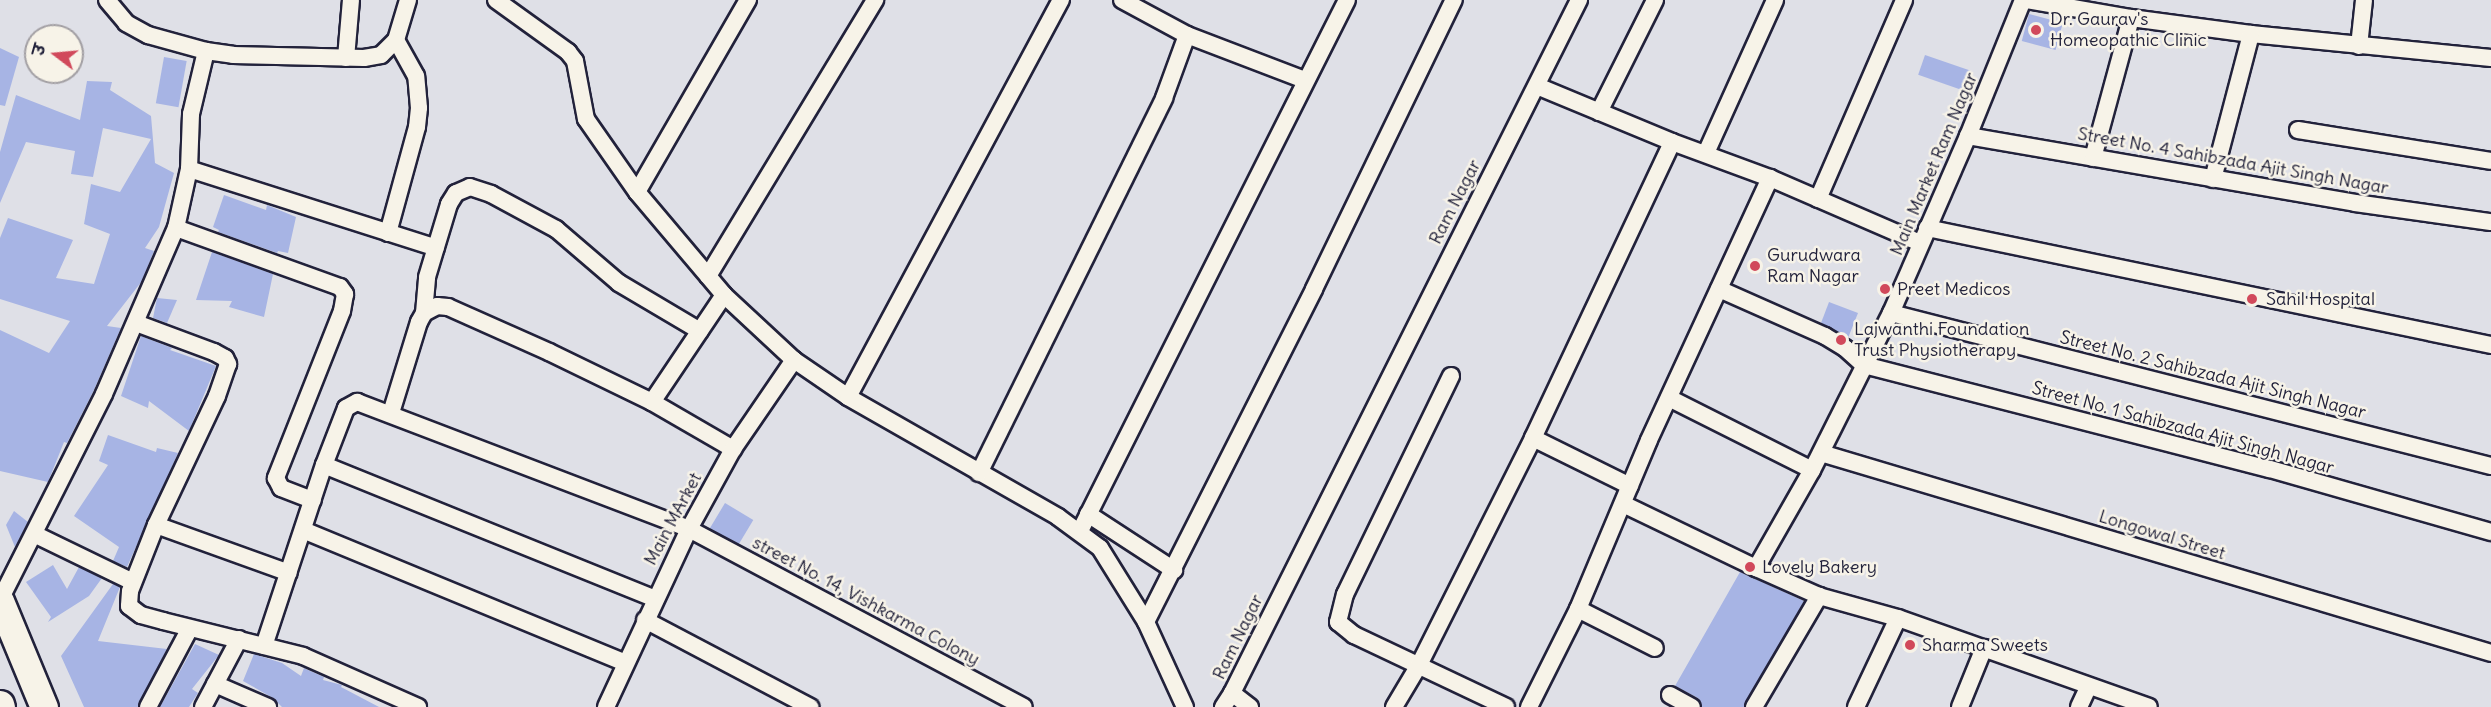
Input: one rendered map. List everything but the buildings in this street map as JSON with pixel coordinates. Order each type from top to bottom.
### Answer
[{"type":"main road","points":[[0,601],[44,707]]},
{"type":"street","points":[[107,0],[126,22],[148,35],[206,51],[346,58],[381,55],[396,40],[408,0]]},
{"type":"street","points":[[346,58],[351,0]]},
{"type":"street","points":[[496,0],[562,45],[575,61],[586,119],[637,192],[724,295],[794,360],[848,397],[1080,531],[1100,548],[1146,622],[1185,707]]},
{"type":"street","points":[[637,192],[748,0]]},
{"type":"street","points":[[708,276],[875,0]]},
{"type":"street","points":[[848,397],[1061,0]]},
{"type":"street","points":[[1122,0],[1187,34],[1305,80]]},
{"type":"street","points":[[1080,531],[1347,0]]},
{"type":"street","points":[[1146,622],[1174,570],[1454,0]]},
{"type":"street","name":"Ram Nagar","points":[[1227,700],[1580,0]]},
{"type":"street","points":[[1599,112],[1655,0]]},
{"type":"street","points":[[1706,153],[1775,0]]},
{"type":"street","points":[[1818,199],[1904,0]]},
{"type":"street","points":[[2025,0],[2131,18],[2251,34],[2491,58]]},
{"type":"street","name":"Main Market Ram Nagar","points":[[1756,568],[1821,453],[1891,313],[2025,0]]},
{"type":"street","points":[[2359,46],[2364,0]]},
{"type":"street","points":[[2093,158],[2131,18]]},
{"type":"street","points":[[979,473],[1164,98],[1187,34]]},
{"type":"street","points":[[2213,179],[2251,34]]},
{"type":"street","points":[[388,233],[417,127],[418,108],[416,76],[396,40]]},
{"type":"street","points":[[0,601],[104,394],[176,228],[189,169],[190,114],[206,51]]},
{"type":"street","points":[[1537,86],[1818,199],[1924,236],[2491,345]]},
{"type":"street","points":[[2298,130],[2491,161]]},
{"type":"street","name":"Street No. 4 Sahibzada Ajit Singh Nagar","points":[[1968,136],[2355,203],[2491,222]]},
{"type":"street","points":[[1394,707],[1419,665],[1533,438],[1672,142]]},
{"type":"street","points":[[189,169],[436,248]]},
{"type":"street","points":[[1529,707],[1578,609],[1669,398],[1770,178]]},
{"type":"street","points":[[391,413],[424,313],[426,285],[449,204],[456,193],[470,187],[556,229],[619,283],[700,331]]},
{"type":"street","points":[[176,228],[340,288],[345,294],[342,311],[276,478],[281,488],[313,500]]},
{"type":"street","points":[[1719,289],[1825,336],[1845,348],[1864,365]]},
{"type":"street","points":[[652,402],[724,295]]},
{"type":"street","points":[[424,313],[437,306],[448,307],[652,402],[733,449]]},
{"type":"street","name":"Street No. 2 Sahibzada Ajit Singh Nagar","points":[[1891,313],[2491,466]]},
{"type":"street","points":[[136,322],[214,352],[225,358],[228,364],[217,396],[156,525],[133,582],[128,598],[129,606],[134,612],[303,656],[412,706]]},
{"type":"street","name":"Main MArket","points":[[606,707],[654,598],[689,529],[733,449],[794,360]]},
{"type":"street","name":"Street No. 1 Sahibzada Ajit Singh Nagar","points":[[1864,365],[2248,463],[2491,532]]},
{"type":"street","points":[[1452,376],[1345,594],[1338,622],[1344,629],[1506,707]]},
{"type":"street","points":[[1669,398],[1812,470]]},
{"type":"street","name":"street No. 14, Vishkarma Colony","points":[[324,465],[346,408],[352,403],[357,402],[391,413],[689,529],[1024,707]]},
{"type":"street","points":[[1533,438],[1630,486]]},
{"type":"street","name":"Longowal Street","points":[[1821,453],[2491,653]]},
{"type":"street","points":[[264,646],[324,465],[654,598]]},
{"type":"street","points":[[1623,504],[1819,596],[1898,618],[2149,707]]},
{"type":"street","points":[[1088,514],[1174,570]]},
{"type":"street","points":[[156,525],[289,573]]},
{"type":"street","points":[[303,530],[626,663]]},
{"type":"street","points":[[34,534],[133,582]]},
{"type":"street","points":[[1754,707],[1819,596]]},
{"type":"street","points":[[1578,609],[1655,648]]},
{"type":"street","points":[[1856,707],[1898,618]]},
{"type":"street","points":[[645,620],[810,707]]},
{"type":"street","points":[[148,707],[190,628]]},
{"type":"street","points":[[203,707],[239,639]]},
{"type":"street","points":[[1960,707],[1984,648]]},
{"type":"street","points":[[215,684],[268,707]]},
{"type":"street","points":[[2079,707],[2089,686]]},
{"type":"street","points":[[1670,695],[1692,707]]},
{"type":"street","points":[[1227,700],[1250,707]]},
{"type":"place","name":"Dr. Gaurav's Homeopathic Clinic","points":[[2036,30]]},
{"type":"place","name":"Gurudwara Ram Nagar","points":[[1755,266]]},
{"type":"place","name":"Preet Medicos","points":[[1885,289]]},
{"type":"place","name":"Sahil Hospital","points":[[2252,299]]},
{"type":"place","name":"Lajwanthi Foundation Trust Physiotherapy","points":[[1841,340]]},
{"type":"place","name":"Lovely Bakery","points":[[1750,567]]},
{"type":"place","name":"Sharma Sweets","points":[[1910,645]]}]
